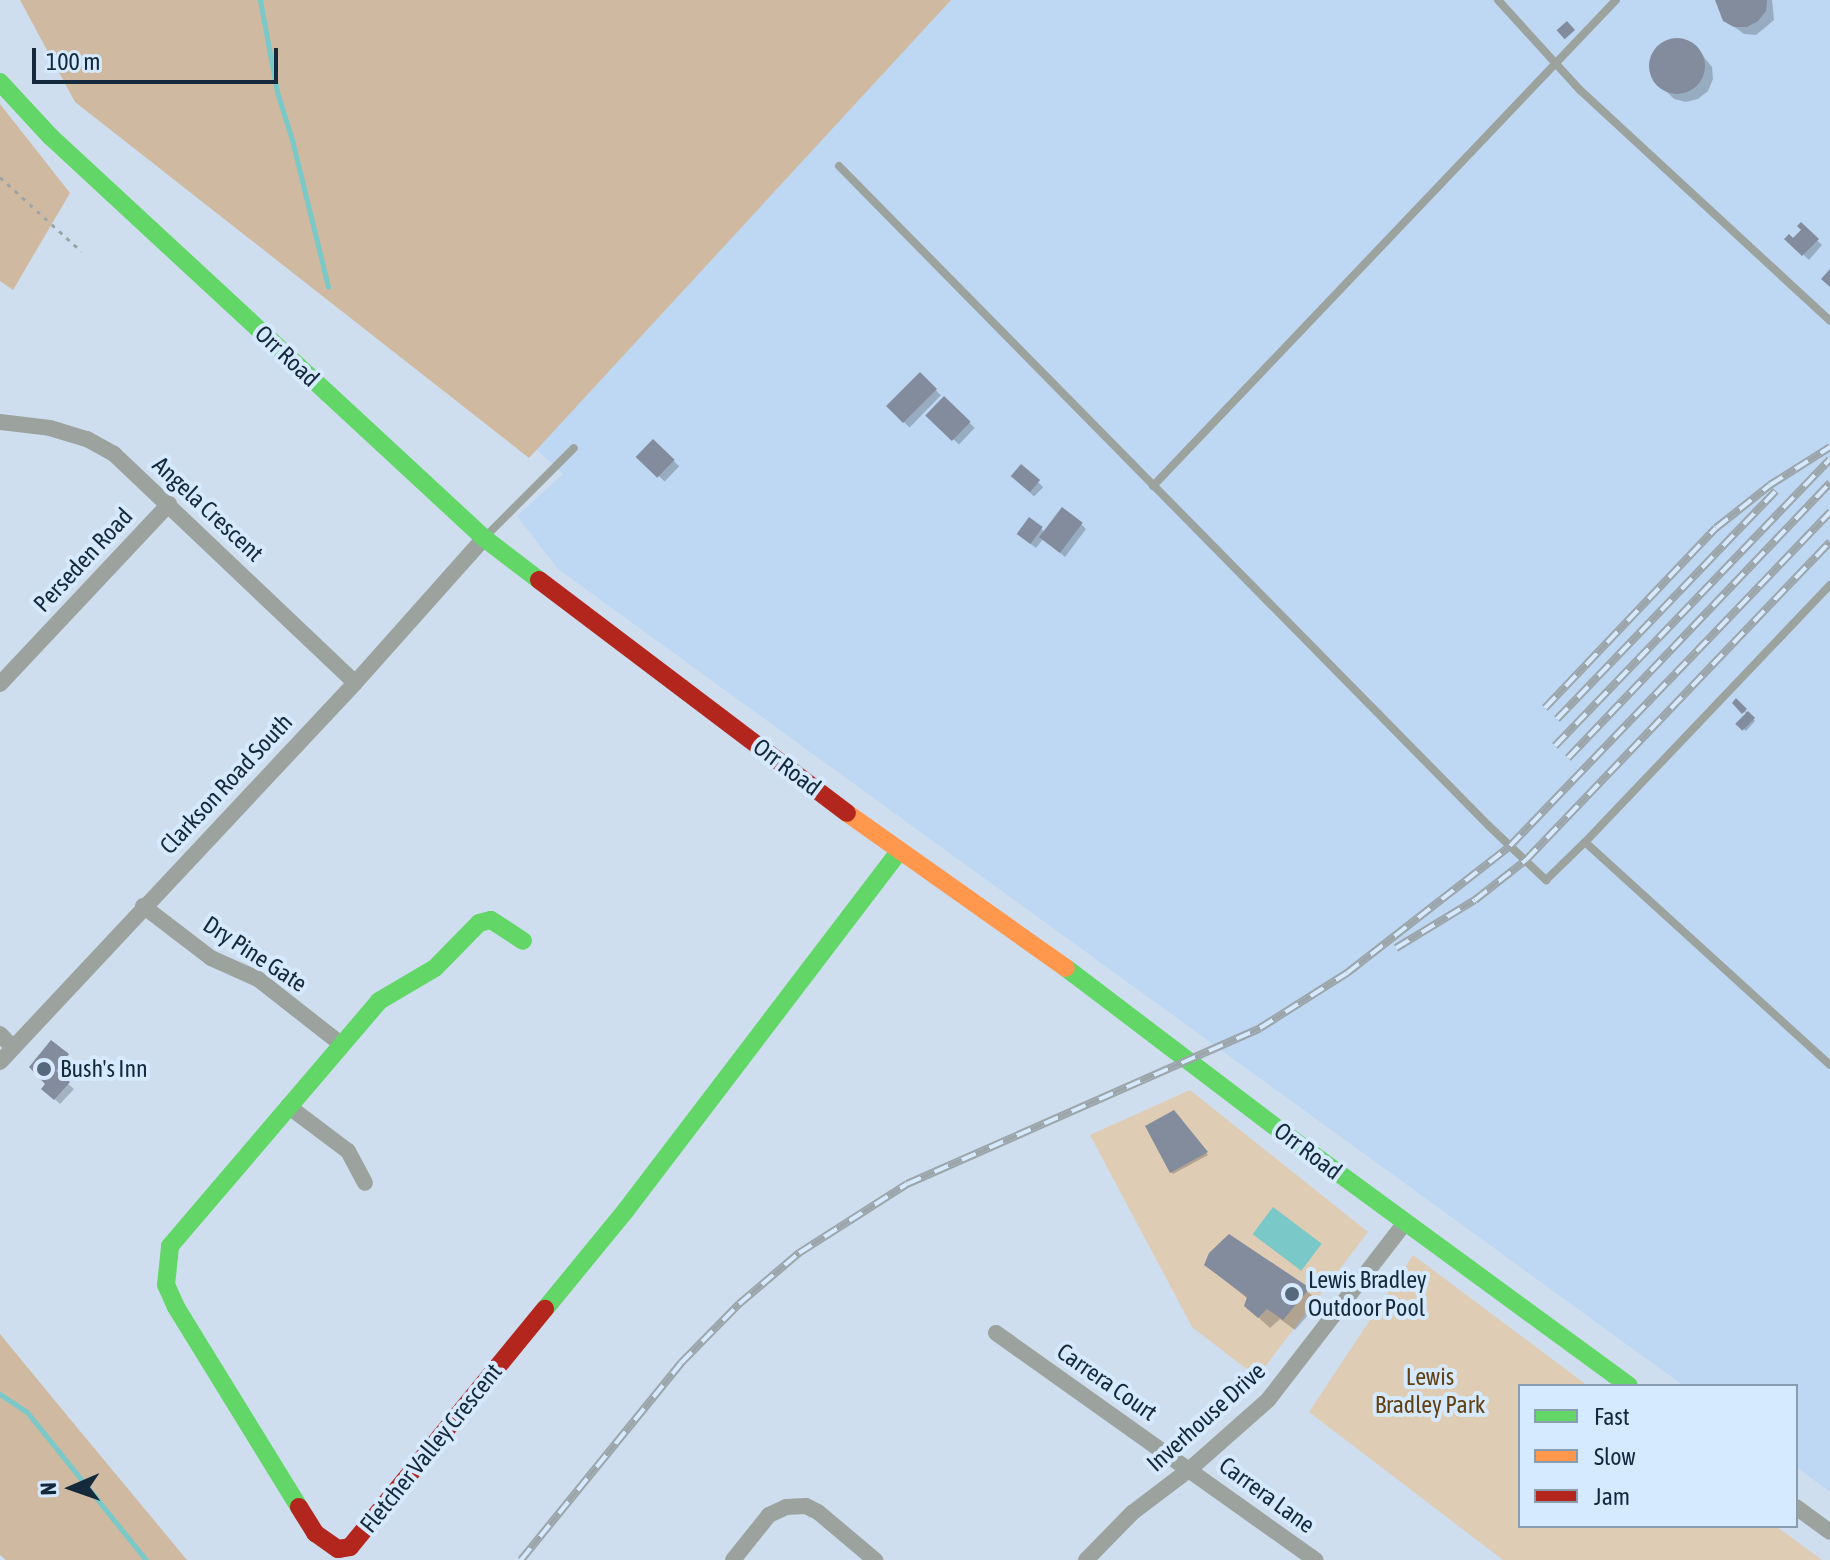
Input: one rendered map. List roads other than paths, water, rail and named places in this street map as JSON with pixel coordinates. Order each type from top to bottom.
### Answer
[{"type":"street","name":"Orr Road","points":[[0,82],[51,137],[484,538],[899,852],[1055,959],[1405,1223],[1626,1384]]},
{"type":"street","name":"Angela Crescent","points":[[0,422],[50,428],[87,439],[114,454],[355,683]]},
{"type":"street","name":"Perseden Road","points":[[0,684],[169,504]]},
{"type":"street","name":"Clarkson Road South","points":[[0,1062],[355,683],[484,538]]},
{"type":"street","name":"Fletcher Valley Crescent","points":[[523,941],[503,925],[491,920],[479,923],[435,968],[379,1001],[170,1246],[166,1285],[176,1307],[315,1533],[338,1549],[350,1547],[626,1210],[899,852]]},
{"type":"street","name":"Dry Pine Gate","points":[[143,906],[211,958],[258,979],[341,1044]]},
{"type":"street","points":[[0,1034],[13,1048]]},
{"type":"street","points":[[288,1106],[348,1151],[365,1183]]},
{"type":"street","name":"Inverhouse Drive","points":[[1086,1560],[1132,1513],[1190,1469],[1268,1400],[1405,1223]]},
{"type":"street","name":"Carrera Court","points":[[996,1333],[1190,1469]]},
{"type":"street","name":"Carrera Lane","points":[[1190,1469],[1316,1560]]},
{"type":"street","points":[[733,1560],[769,1515],[786,1507],[806,1506],[818,1512],[875,1560]]},
{"type":"street","points":[[1798,1508],[1830,1532]]},
{"type":"lane","points":[[1498,0],[1580,90],[1830,321]]},
{"type":"lane","points":[[1153,486],[1616,0]]},
{"type":"lane","points":[[839,166],[1546,880],[1830,585]]},
{"type":"lane","points":[[484,538],[574,448]]},
{"type":"lane","points":[[1585,842],[1830,1065]]},
{"type":"waterway","points":[[260,0],[277,92],[328,287]]},
{"type":"waterway","points":[[0,1394],[27,1412],[146,1560]]},
{"type":"railway","points":[[1545,708],[1716,528],[1770,485],[1830,447]]},
{"type":"railway","points":[[1555,746],[1830,459]]},
{"type":"railway","points":[[1568,758],[1830,483]]},
{"type":"railway","points":[[1557,719],[1776,491]]},
{"type":"railway","points":[[521,1560],[681,1363],[739,1304],[799,1253],[907,1184],[1260,1028],[1347,973],[1510,846],[1830,512]]},
{"type":"railway","points":[[1396,948],[1475,900],[1526,860],[1830,542]]},
{"type":"place","name":"Bush's Inn","points":[[44,1069]]},
{"type":"place","name":"Lewis Bradley Outdoor Pool","points":[[1292,1294]]},
{"type":"park label","name":"Lewis Bradley Park","points":[[1430,1391]]}]
